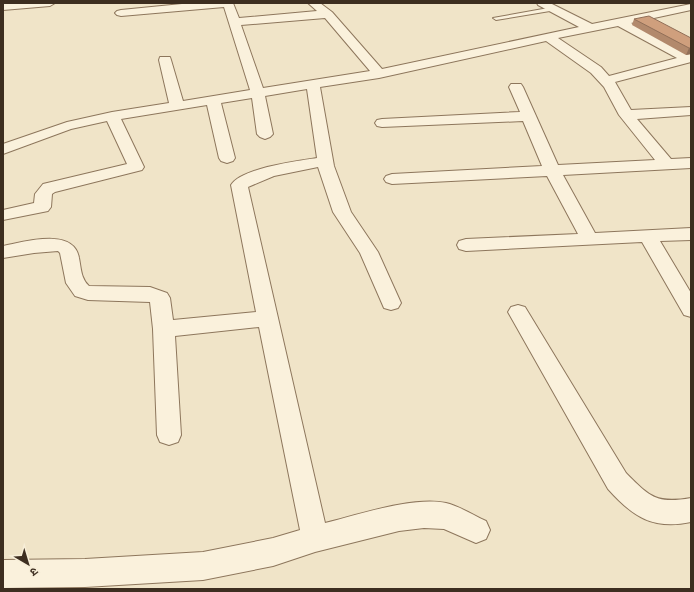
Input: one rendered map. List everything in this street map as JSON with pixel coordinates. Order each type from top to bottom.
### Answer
[{"type":"street","points":[[3,7],[50,3]]},
{"type":"street","points":[[121,13],[228,3],[258,93],[265,134]]},
{"type":"street","points":[[313,3],[328,14],[379,74]]},
{"type":"street","points":[[542,3],[590,28]]},
{"type":"street","points":[[3,149],[67,126],[112,116],[379,74],[620,22],[685,6]]},
{"type":"street","points":[[234,22],[328,14]]},
{"type":"street","points":[[620,22],[689,59]]},
{"type":"street","points":[[548,37],[596,70],[606,81],[626,115],[667,165]]},
{"type":"street","points":[[606,81],[689,59]]},
{"type":"street","points":[[165,60],[177,106]]},
{"type":"street","points":[[313,85],[325,161],[342,212],[370,252],[391,303]]},
{"type":"street","points":[[516,88],[552,170],[589,238]]},
{"type":"street","points":[[213,100],[226,158]]},
{"type":"street","points":[[626,115],[691,111]]},
{"type":"street","points":[[3,215],[42,207],[42,195],[45,190],[49,188],[136,167],[112,116]]},
{"type":"street","points":[[382,123],[528,116]]},
{"type":"street","points":[[315,539],[238,184],[246,179],[259,175],[325,161]]},
{"type":"street","points":[[392,179],[691,163]]},
{"type":"street","points":[[466,245],[691,234]]},
{"type":"street","points":[[647,235],[691,310]]},
{"type":"street","points":[[3,252],[52,245],[61,246],[66,248],[69,253],[76,286],[81,292],[150,294],[160,298],[164,329],[169,435]]},
{"type":"street","points":[[518,312],[617,481],[633,499],[656,513],[674,514],[691,510]]},
{"type":"street","points":[[164,329],[268,318]]},
{"type":"street","points":[[3,574],[85,573],[203,566],[273,552],[315,539],[399,518],[424,515],[446,516],[476,530]]},
{"type":"lane","points":[[496,18],[554,9]]},
{"type":"building","points":[[649,16],[691,38],[691,48],[634,19]]}]
